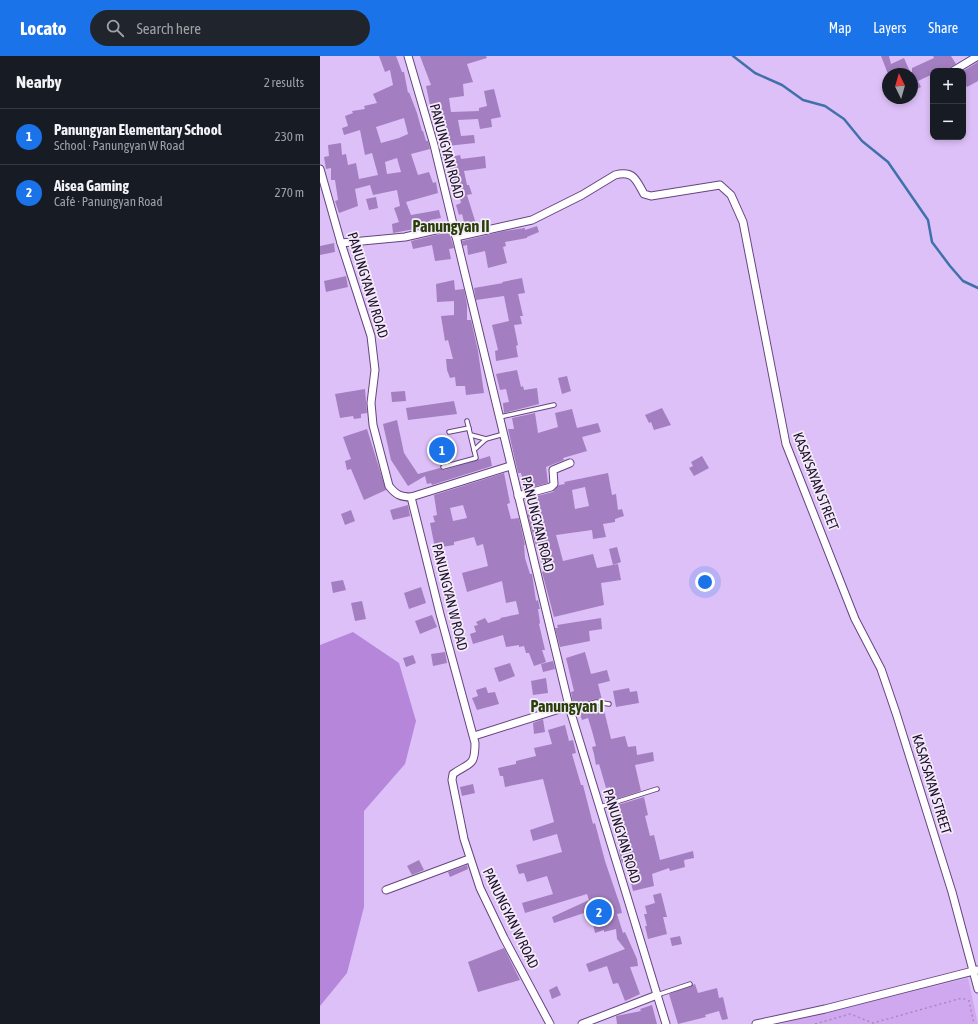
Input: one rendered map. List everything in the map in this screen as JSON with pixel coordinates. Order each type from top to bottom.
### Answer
[{"type":"street","name":"PANUNGYAN ROAD","points":[[408,56],[434,145],[500,417],[510,466],[570,708],[666,1024]]},
{"type":"street","points":[[957,68],[978,56]]},
{"type":"street","name":"PANUNGYAN W ROAD","points":[[320,169],[341,243],[371,336],[375,370],[371,402],[372,417],[384,469],[389,486],[394,493],[399,496],[412,497],[440,614],[474,736],[474,759],[470,764],[453,774],[452,780],[469,859],[480,888],[504,938],[550,1024]]},
{"type":"street","name":"KASAYSAYAN STREET","points":[[456,237],[532,220],[582,196],[621,173],[628,173],[634,177],[644,194],[651,196],[720,185],[731,195],[743,222],[786,444],[851,609],[881,669],[896,712],[976,970],[978,989]]},
{"type":"street","points":[[341,243],[405,237],[453,226]]},
{"type":"street","points":[[518,496],[551,487],[554,484],[553,470],[570,463]]},
{"type":"street","points":[[412,497],[510,466]]},
{"type":"street","points":[[474,736],[570,708]]},
{"type":"street","points":[[386,890],[469,859]]},
{"type":"street","points":[[756,1024],[976,970]]},
{"type":"street","points":[[582,1024],[657,995]]},
{"type":"lane","points":[[500,417],[554,405]]},
{"type":"lane","points":[[444,467],[476,458],[467,421]]},
{"type":"lane","points":[[449,432],[469,428]]},
{"type":"lane","points":[[474,450],[486,439],[504,434]]},
{"type":"lane","points":[[471,435],[486,439]]},
{"type":"lane","points":[[570,708],[596,702],[609,704]]},
{"type":"lane","points":[[600,807],[657,789]]},
{"type":"lane","points":[[657,995],[690,984]]},
{"type":"path","points":[[816,1024],[850,1014],[873,1024],[962,998],[968,1001],[974,1024]]},
{"type":"shaded area","points":[[353,632],[399,663],[416,721],[405,764],[364,811],[364,907],[347,973],[320,1006],[320,645]]},
{"type":"shaded area","points":[[968,978],[978,1024],[779,1024]]},
{"type":"building","points":[[379,56],[396,56],[402,72],[404,72],[408,93],[409,92],[422,131],[426,141],[428,141],[430,149],[411,154],[418,175],[429,172],[433,183],[436,182],[438,193],[406,202],[411,215],[439,210],[441,218],[430,220],[431,226],[393,233],[392,224],[399,222],[394,208],[400,206],[397,190],[373,195],[370,185],[355,189],[358,206],[339,213],[335,201],[338,200],[335,180],[331,180],[331,168],[326,169],[324,157],[329,156],[328,145],[341,143],[342,155],[346,154],[348,165],[356,163],[359,179],[378,175],[372,153],[365,155],[360,130],[344,135],[342,128],[348,126],[345,116],[353,113],[352,111],[365,109],[364,106],[377,103],[373,94],[393,85],[390,70],[385,72]],"holes":[[[404,118],[408,134],[381,143],[376,127]],[[397,158],[401,172],[387,174],[385,162]]]},
{"type":"building","points":[[420,56],[486,56],[487,58],[467,64],[473,82],[463,84],[464,96],[449,98],[451,112],[479,111],[479,108],[487,106],[484,91],[494,89],[501,117],[491,119],[492,127],[480,129],[478,119],[458,120],[461,136],[474,135],[475,143],[447,146],[446,138],[439,139],[436,115],[432,115],[426,86],[431,85]]},
{"type":"building","points":[[881,56],[889,56],[891,64],[904,58],[908,68],[886,68]]},
{"type":"building","points":[[933,56],[951,56],[956,64],[949,68],[930,68],[930,75],[918,81],[918,68],[912,68],[934,58]]},
{"type":"building","points":[[978,62],[978,81],[967,87],[966,85],[966,69]]},
{"type":"building","points":[[918,81],[921,87],[918,88]]},
{"type":"building","points":[[460,155],[461,159],[485,156],[486,168],[464,171],[467,185],[469,185],[472,194],[467,195],[477,227],[466,230],[462,214],[459,215],[456,205],[461,203],[459,194],[456,195],[454,185],[452,186],[450,177],[452,176],[447,158]]},
{"type":"building","points":[[376,197],[378,208],[369,210],[366,199]]},
{"type":"building","points":[[537,226],[539,232],[527,238],[505,242],[506,246],[503,247],[507,263],[488,268],[485,251],[468,255],[467,245],[463,246],[462,241],[504,231],[525,228],[525,230]]},
{"type":"building","points":[[449,232],[454,248],[449,249],[451,259],[435,261],[432,245],[413,249],[411,241]]},
{"type":"building","points":[[334,243],[335,252],[320,255],[320,246]]},
{"type":"building","points":[[346,276],[348,287],[326,292],[324,281]]},
{"type":"building","points":[[522,278],[525,293],[518,294],[523,316],[520,316],[522,324],[514,325],[518,345],[516,346],[518,357],[496,361],[495,351],[498,350],[492,325],[509,321],[504,296],[476,300],[474,288]]},
{"type":"building","points":[[454,280],[455,290],[464,289],[467,305],[467,320],[471,320],[478,351],[484,393],[466,395],[465,386],[456,386],[455,377],[450,378],[447,370],[446,359],[453,359],[448,340],[445,341],[441,316],[454,315],[454,301],[437,302],[436,284]]},
{"type":"building","points":[[517,370],[521,387],[523,386],[524,390],[537,388],[539,404],[504,413],[503,403],[509,402],[506,389],[500,390],[496,374]]},
{"type":"building","points":[[567,376],[571,391],[562,394],[558,378]]},
{"type":"building","points":[[365,389],[367,413],[361,414],[361,418],[354,419],[353,416],[340,418],[335,394]]},
{"type":"building","points":[[405,391],[406,401],[392,402],[391,392]]},
{"type":"building","points":[[454,401],[457,414],[408,420],[406,408]]},
{"type":"building","points":[[662,408],[671,425],[654,430],[651,422],[649,423],[645,415]]},
{"type":"building","points":[[572,409],[577,428],[598,423],[601,432],[582,437],[587,451],[563,458],[564,460],[546,467],[548,483],[525,489],[521,473],[518,473],[508,429],[514,429],[512,418],[535,413],[538,433],[558,427],[555,413]]},
{"type":"building","points":[[397,420],[404,453],[418,474],[440,468],[444,470],[490,456],[492,466],[432,485],[431,483],[427,484],[425,476],[408,486],[391,460],[383,424]]},
{"type":"building","points":[[367,429],[386,490],[364,500],[351,469],[347,470],[345,461],[351,459],[343,437]]},
{"type":"building","points":[[702,456],[709,468],[694,476],[689,468],[693,466],[691,462]]},
{"type":"building","points":[[504,473],[510,503],[507,504],[511,519],[519,518],[525,545],[525,558],[530,574],[532,574],[536,601],[538,600],[540,609],[538,609],[539,624],[545,650],[542,650],[546,662],[534,666],[529,653],[526,653],[524,646],[519,647],[519,645],[506,647],[503,635],[473,644],[470,634],[476,632],[474,626],[478,625],[476,622],[485,618],[488,623],[501,619],[500,618],[519,614],[516,601],[506,603],[502,581],[467,592],[462,573],[488,566],[483,544],[477,546],[474,537],[454,542],[454,545],[435,548],[430,523],[435,522],[433,516],[437,515],[434,495]],"holes":[[[463,505],[467,518],[453,521],[450,508]]]},
{"type":"building","points":[[608,473],[612,495],[616,494],[618,510],[622,509],[624,516],[615,519],[615,522],[603,524],[606,537],[593,539],[592,530],[556,535],[563,561],[593,554],[597,568],[618,564],[621,580],[601,583],[604,605],[554,617],[542,572],[540,552],[535,543],[528,516],[528,510],[531,509],[529,498],[553,492],[559,485],[565,484],[564,482]],"holes":[[[585,487],[589,506],[575,509],[572,490]]]},
{"type":"building","points":[[408,505],[410,516],[393,520],[390,510]]},
{"type":"building","points":[[351,510],[355,521],[345,525],[341,514]]},
{"type":"building","points":[[617,547],[621,562],[613,565],[609,549]]},
{"type":"building","points":[[343,580],[346,590],[333,593],[331,582]]},
{"type":"building","points":[[421,587],[426,603],[409,609],[404,593]]},
{"type":"building","points":[[362,601],[366,619],[355,621],[351,603]]},
{"type":"building","points":[[432,615],[437,627],[420,634],[415,621]]},
{"type":"building","points":[[601,618],[602,629],[589,631],[590,641],[560,647],[555,628],[558,628],[557,625]]},
{"type":"building","points":[[445,652],[447,663],[433,666],[431,654]]},
{"type":"building","points":[[585,652],[591,674],[607,670],[610,681],[598,684],[602,700],[595,699],[577,705],[576,702],[573,703],[571,692],[574,691],[566,658]]},
{"type":"building","points":[[413,655],[416,663],[406,667],[403,658]]},
{"type":"building","points":[[553,661],[555,669],[543,672],[541,664]]},
{"type":"building","points":[[510,663],[515,676],[499,682],[494,668]]},
{"type":"building","points":[[546,678],[548,693],[533,695],[531,681]]},
{"type":"building","points":[[486,687],[488,693],[495,692],[499,704],[477,710],[472,698],[478,696],[476,690]]},
{"type":"building","points":[[629,688],[630,692],[637,691],[639,703],[616,707],[613,691]]},
{"type":"building","points":[[596,705],[603,706],[611,739],[625,736],[628,747],[636,746],[637,755],[653,752],[654,761],[635,765],[641,791],[613,800],[610,787],[606,788],[599,764],[596,765],[592,747],[596,746],[588,718],[582,720],[579,711]]},
{"type":"building","points":[[543,719],[545,732],[534,734],[533,723]]},
{"type":"building","points":[[565,725],[569,741],[573,740],[576,753],[572,754],[620,905],[622,913],[617,914],[623,933],[625,932],[637,959],[638,966],[630,967],[640,994],[625,1001],[618,983],[613,984],[607,966],[589,972],[586,964],[625,949],[617,939],[616,929],[604,932],[604,930],[595,933],[593,924],[603,921],[599,908],[554,923],[552,917],[589,900],[587,894],[525,913],[522,903],[553,894],[547,876],[527,882],[524,873],[519,874],[516,865],[562,852],[557,834],[533,841],[530,830],[554,822],[543,779],[505,787],[503,776],[500,776],[498,768],[516,764],[516,761],[536,756],[534,748],[552,744],[548,730]]},
{"type":"building","points":[[473,784],[475,793],[462,796],[460,787]]},
{"type":"building","points":[[644,797],[648,815],[645,816],[650,836],[654,835],[660,860],[693,851],[694,858],[684,860],[685,867],[670,871],[669,868],[652,874],[654,886],[633,891],[626,862],[622,863],[620,856],[618,844],[622,843],[619,829],[616,830],[613,819],[617,819],[614,806]]},
{"type":"building","points":[[419,860],[424,870],[412,875],[407,866]]},
{"type":"building","points":[[467,865],[468,869],[450,877],[448,872]]},
{"type":"building","points":[[661,893],[667,917],[663,917],[667,934],[648,939],[645,926],[647,926],[644,914],[647,914],[645,906],[655,903],[653,895]]},
{"type":"building","points":[[680,936],[682,944],[672,946],[670,938]]},
{"type":"building","points":[[504,948],[520,980],[478,992],[468,962]]},
{"type":"building","points":[[695,984],[698,993],[717,988],[719,998],[723,997],[728,1019],[722,1020],[719,1011],[705,1015],[706,1017],[678,1024],[669,994]]},
{"type":"building","points":[[557,986],[561,995],[552,999],[549,990]]},
{"type":"building","points":[[652,1005],[657,1024],[617,1024],[616,1016],[641,1011],[640,1009]]},
{"type":"waterway","points":[[733,56],[755,73],[782,85],[803,100],[825,106],[844,119],[862,141],[888,162],[928,220],[932,242],[950,266],[963,281],[978,288]]},
{"type":"place","name":"Panungyan Elementary School","points":[[442,450]]},
{"type":"place","name":"Aisea Gaming","points":[[599,912]]},
{"type":"district","name":"Panungyan II","points":[[451,226]]},
{"type":"district","name":"Panungyan I","points":[[567,706]]}]
